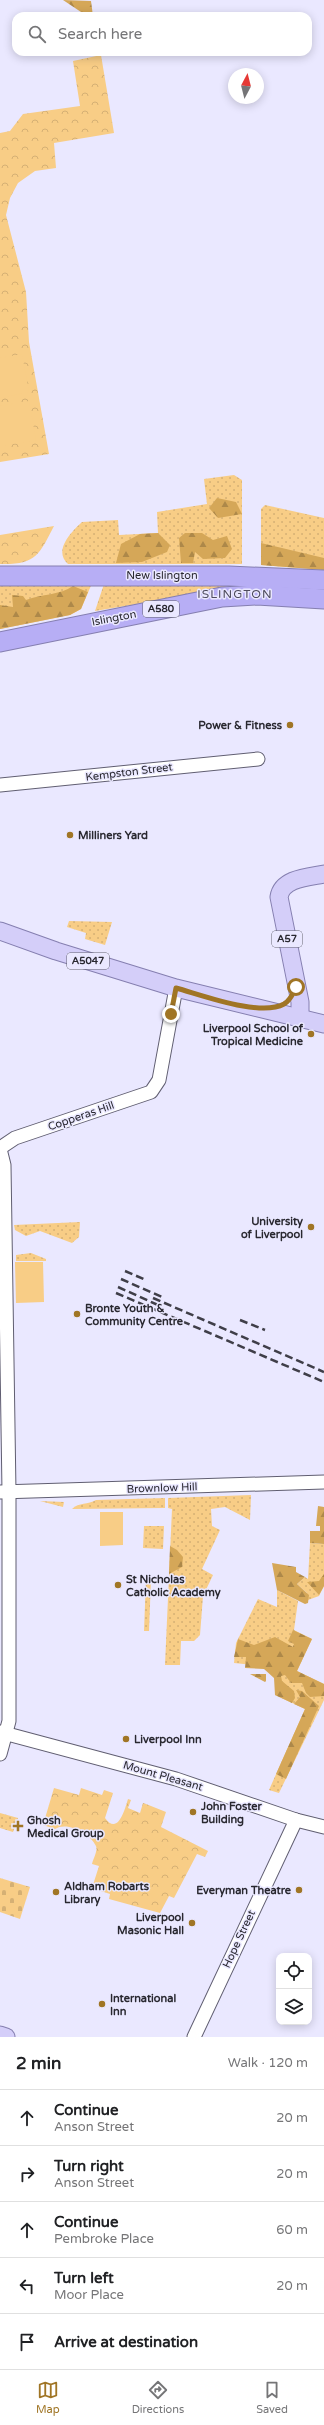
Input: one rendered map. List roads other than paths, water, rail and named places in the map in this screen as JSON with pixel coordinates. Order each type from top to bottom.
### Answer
[{"type":"highway","name":"New Islington","points":[[0,576],[229,576],[324,580]]},
{"type":"highway","name":"Islington","points":[[0,642],[222,597],[257,595],[324,599]]},
{"type":"main road","name":"A57","points":[[300,1019],[300,1002],[280,903],[280,890],[298,879],[324,874]]},
{"type":"main road","name":"A5047","points":[[0,931],[56,951],[176,988],[324,1024]]},
{"type":"main road","points":[[256,1008],[272,1008],[285,1004],[296,987]]},
{"type":"main road","points":[[0,2035],[6,2037]]},
{"type":"street","name":"Kempston Street","points":[[0,785],[258,759]]},
{"type":"street","name":"Copperas Hill","points":[[0,1149],[15,1138],[148,1094],[158,1080],[176,988]]},
{"type":"street","points":[[0,1149],[4,1165],[5,1492],[9,1712],[3,1733],[0,1754]]},
{"type":"street","name":"Brownlow Hill","points":[[5,1492],[324,1482]]},
{"type":"street","name":"Mount Pleasant","points":[[3,1733],[206,1788],[296,1820],[324,1827]]},
{"type":"street","name":"Hope Street","points":[[194,2037],[296,1820]]},
{"type":"railway","points":[[125,1271],[146,1280]]},
{"type":"railway","points":[[121,1279],[162,1297]]},
{"type":"railway","points":[[118,1287],[158,1305]]},
{"type":"railway","points":[[116,1293],[324,1382]]},
{"type":"railway","points":[[153,1298],[324,1372]]},
{"type":"railway","points":[[240,1320],[265,1330]]},
{"type":"place","name":"Power & Fitness","points":[[290,725]]},
{"type":"place","name":"Milliners Yard","points":[[70,835]]},
{"type":"place","name":"Liverpool School of Tropical Medicine","points":[[311,1034]]},
{"type":"place","name":"University of Liverpool","points":[[311,1227]]},
{"type":"place","name":"Bronte Youth & Community Centre","points":[[77,1314]]},
{"type":"place","name":"St Nicholas Catholic Academy","points":[[118,1585]]},
{"type":"place","name":"Liverpool Inn","points":[[126,1739]]},
{"type":"place","name":"John Foster Building","points":[[193,1812]]},
{"type":"place","name":"Ghosh Medical Group","points":[[18,1826]]},
{"type":"place","name":"Everyman Theatre","points":[[299,1890]]},
{"type":"place","name":"Aldham Robarts Library","points":[[56,1892]]},
{"type":"place","name":"Liverpool Masonic Hall","points":[[192,1923]]},
{"type":"place","name":"International Inn","points":[[102,2004]]},
{"type":"district","name":"ISLINGTON","points":[[235,594]]}]
